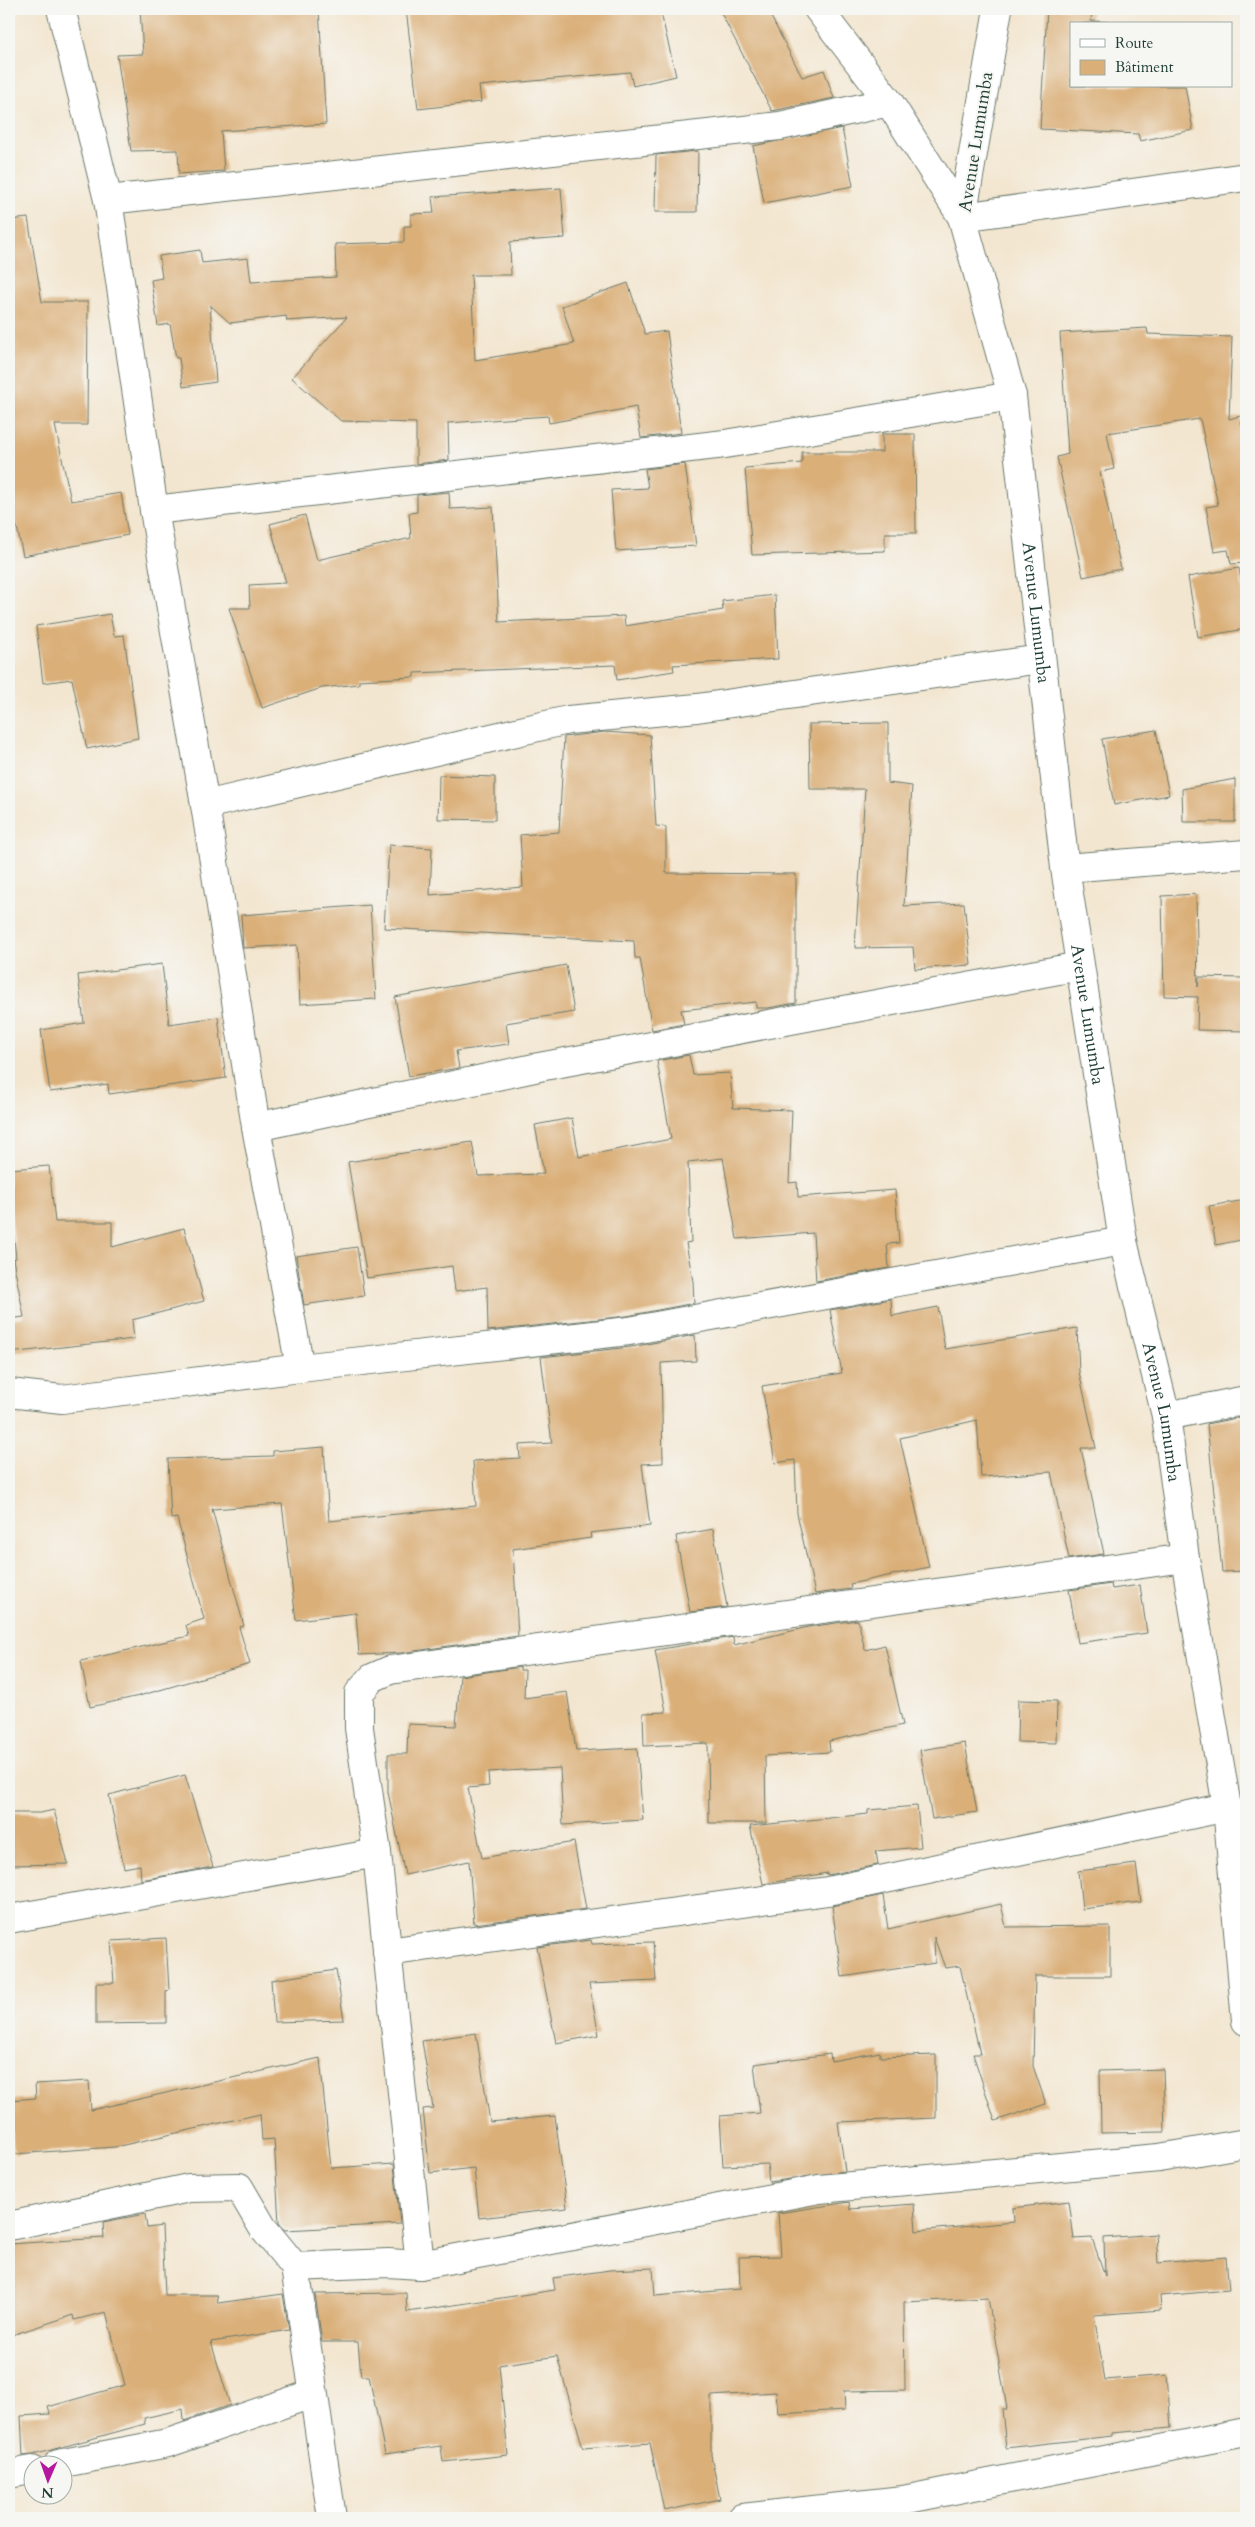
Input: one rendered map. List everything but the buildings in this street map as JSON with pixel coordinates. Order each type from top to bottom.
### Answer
[{"type":"street","points":[[61,9],[108,200],[154,510],[205,805],[256,1126],[300,1368]]},
{"type":"street","points":[[818,9],[889,102],[962,216],[1246,178]]},
{"type":"street","name":"Avenue Lumumba","points":[[998,9],[962,216],[1012,396],[1065,868],[1123,1241],[1166,1416],[1186,1558],[1227,1807],[1246,2019]]},
{"type":"street","points":[[108,200],[780,126],[889,102]]},
{"type":"street","points":[[154,510],[725,444],[1012,396]]},
{"type":"street","points":[[205,805],[568,720],[697,708],[1041,659]]},
{"type":"street","points":[[1065,868],[1246,854]]},
{"type":"street","points":[[256,1126],[539,1067],[1080,966]]},
{"type":"street","points":[[9,1393],[62,1399],[300,1368],[629,1331],[1123,1241]]},
{"type":"street","points":[[1166,1416],[1246,1400]]},
{"type":"street","points":[[420,2265],[378,1853],[359,1728],[359,1693],[372,1678],[390,1670],[1186,1558]]},
{"type":"street","points":[[387,1952],[828,1891],[1227,1807]]},
{"type":"street","points":[[9,1919],[378,1853]]},
{"type":"street","points":[[296,2267],[388,2264],[420,2265],[819,2189],[1159,2158],[1246,2143]]},
{"type":"street","points":[[9,2226],[190,2188],[238,2187],[263,2228],[296,2267],[312,2394],[332,2518]]},
{"type":"street","points":[[72,2461],[168,2443],[312,2394]]},
{"type":"street","points":[[742,2518],[903,2500],[1246,2432]]},
{"type":"street","points":[[9,2474],[22,2472]]}]
